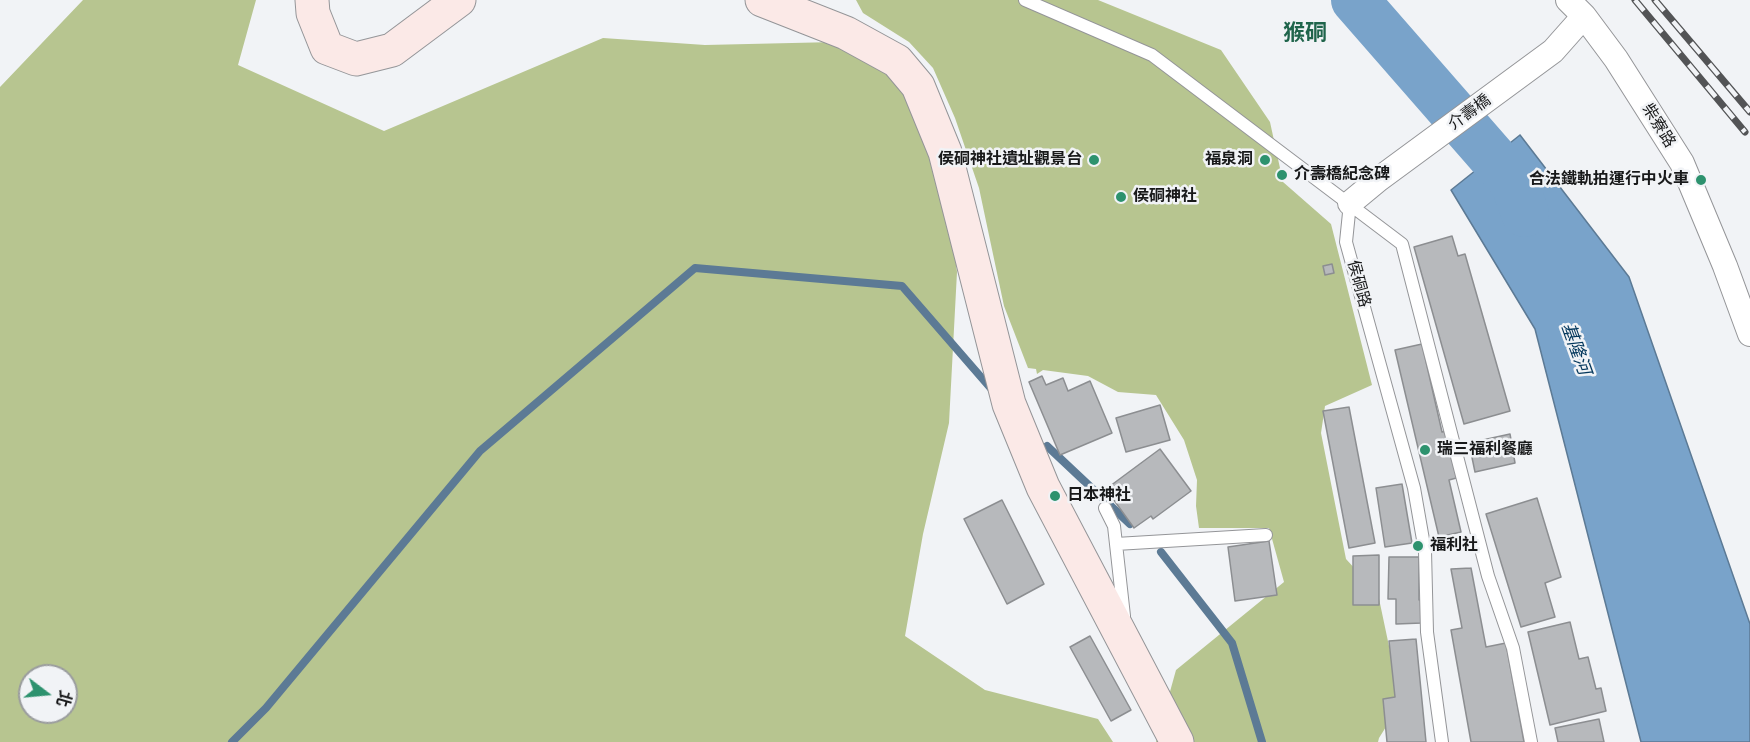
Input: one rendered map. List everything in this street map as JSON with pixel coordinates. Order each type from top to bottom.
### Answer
[{"type":"street","points":[[312,0],[313,13],[327,48],[356,59],[392,50],[459,0]]},
{"type":"street","points":[[769,3],[846,33],[867,44],[897,61],[918,86],[945,152],[1009,404],[1043,487],[1177,742]]},
{"type":"street","name":"介壽橋","points":[[1350,203],[1379,179],[1553,51],[1576,8]]},
{"type":"street","name":"柴寮路","points":[[1576,8],[1616,59],[1682,163],[1725,266],[1750,334]]},
{"type":"lane","points":[[1025,0],[1152,56],[1402,244],[1488,576],[1513,648],[1531,742]]},
{"type":"lane","name":"侯硐路","points":[[1350,203],[1346,242],[1414,488],[1425,551],[1427,632],[1442,742]]},
{"type":"lane","points":[[1105,508],[1114,526],[1127,647]]},
{"type":"lane","points":[[1116,544],[1266,535]]},
{"type":"green space","points":[[83,0],[256,0],[238,65],[384,131],[603,38],[705,45],[879,41],[936,115],[957,272],[949,423],[923,534],[905,636],[985,690],[1098,719],[1113,742],[0,742],[0,87]]},
{"type":"green space","points":[[856,0],[1098,0],[1221,50],[1270,122],[1283,182],[1331,224],[1372,385],[1325,406],[1321,433],[1346,559],[1378,594],[1401,703],[1378,742],[1156,742],[1176,670],[1284,582],[1269,528],[1199,528],[1196,506],[1197,480],[1184,440],[1156,395],[1118,392],[1088,376],[1043,370],[1037,374],[1036,369],[1028,368],[1004,306],[979,188],[955,118],[933,68],[909,42],[863,13]]},
{"type":"water","points":[[1520,135],[1629,277],[1750,624],[1750,742],[1641,742],[1535,329],[1451,190]]},
{"type":"building","points":[[1452,236],[1458,256],[1465,254],[1510,411],[1464,424],[1414,247]]},
{"type":"building","points":[[1332,264],[1334,273],[1325,275],[1323,266]]},
{"type":"building","points":[[1422,344],[1442,432],[1449,431],[1460,477],[1449,480],[1461,532],[1439,537],[1395,350]]},
{"type":"building","points":[[1042,376],[1046,385],[1063,378],[1068,391],[1090,381],[1112,433],[1060,455],[1029,382]]},
{"type":"building","points":[[1160,405],[1170,440],[1126,452],[1116,418]]},
{"type":"building","points":[[1349,407],[1375,543],[1349,548],[1323,411]]},
{"type":"building","points":[[1510,434],[1515,463],[1475,472],[1469,443]]},
{"type":"building","points":[[1160,449],[1191,491],[1153,519],[1151,516],[1134,528],[1106,489]]},
{"type":"building","points":[[1402,484],[1412,543],[1385,547],[1376,488]]},
{"type":"building","points":[[1537,498],[1561,577],[1545,583],[1555,617],[1521,627],[1486,514]]},
{"type":"building","points":[[1002,500],[1044,584],[1007,604],[964,519]]},
{"type":"building","points":[[1269,541],[1277,595],[1235,601],[1228,547]]},
{"type":"building","points":[[1379,555],[1379,605],[1353,605],[1353,556]]},
{"type":"building","points":[[1389,557],[1419,557],[1419,600],[1422,600],[1422,623],[1396,624],[1396,599],[1388,599]]},
{"type":"building","points":[[1471,568],[1486,647],[1506,643],[1524,742],[1471,742],[1451,630],[1462,628],[1451,569]]},
{"type":"building","points":[[1570,622],[1579,659],[1588,657],[1596,689],[1601,688],[1606,711],[1550,725],[1528,632]]},
{"type":"building","points":[[1090,636],[1131,710],[1111,721],[1070,647]]},
{"type":"building","points":[[1416,639],[1426,742],[1387,742],[1383,699],[1395,697],[1389,641]]},
{"type":"building","points":[[1599,719],[1604,742],[1558,742],[1555,728]]},
{"type":"waterway","name":"基隆河","points":[[1355,0],[1514,182],[1525,213]]},
{"type":"waterway","points":[[232,742],[266,708],[480,451],[695,268],[902,286],[994,392]]},
{"type":"waterway","points":[[1047,446],[1130,524]]},
{"type":"waterway","points":[[1161,552],[1232,643],[1262,742]]},
{"type":"railway","points":[[1635,0],[1745,132]]},
{"type":"railway","points":[[1655,0],[1750,112]]},
{"type":"place","name":"侯硐神社遺址觀景台","points":[[1094,160]]},
{"type":"place","name":"福泉洞","points":[[1265,160]]},
{"type":"place","name":"介壽橋紀念碑","points":[[1282,175]]},
{"type":"place","name":"合法鐵軌拍運行中火車","points":[[1701,180]]},
{"type":"place","name":"侯硐神社","points":[[1121,197]]},
{"type":"place","name":"瑞三福利餐廳","points":[[1425,450]]},
{"type":"place","name":"日本神社","points":[[1055,496]]},
{"type":"place","name":"福利社","points":[[1418,546]]},
{"type":"district","name":"猴硐","points":[[1305,34]]}]
